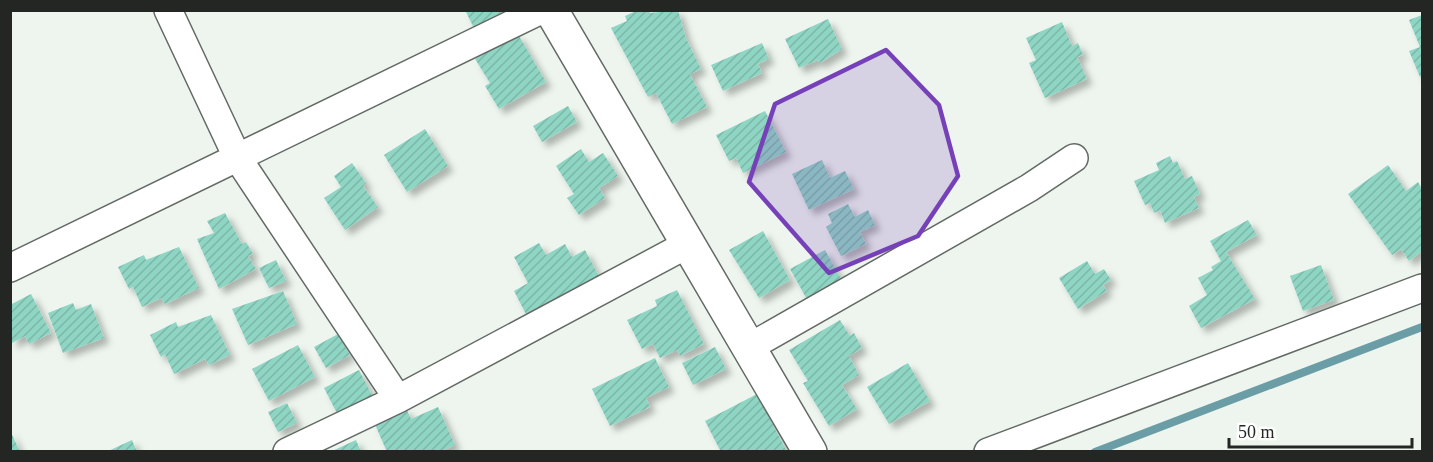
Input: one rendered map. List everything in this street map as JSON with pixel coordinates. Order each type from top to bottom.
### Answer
[{"type":"street","points":[[168,10],[237,157],[398,399]]},
{"type":"street","points":[[10,268],[541,10]]},
{"type":"street","points":[[551,10],[810,452]]},
{"type":"street","points":[[748,348],[1029,188],[1074,158]]},
{"type":"street","points":[[287,452],[398,399],[687,244]]},
{"type":"street","points":[[988,452],[1422,288]]},
{"type":"highlighted area","points":[[886,50],[939,105],[958,176],[918,236],[829,273],[749,182],[775,104]]},
{"type":"building","points":[[465,10],[506,10],[474,28]]},
{"type":"building","points":[[638,10],[649,10],[650,13],[678,10],[686,38],[701,69],[690,74],[707,107],[672,124],[656,93],[648,97],[611,28],[627,21],[625,16]]},
{"type":"building","points":[[1422,15],[1422,76],[1420,77],[1409,51],[1420,47],[1409,20]]},
{"type":"building","points":[[828,19],[842,49],[820,63],[818,60],[799,68],[785,39]]},
{"type":"building","points":[[1062,22],[1072,46],[1078,43],[1083,55],[1077,57],[1087,79],[1045,98],[1029,63],[1036,60],[1026,38]]},
{"type":"building","points":[[518,34],[546,82],[499,109],[485,86],[490,83],[475,59]]},
{"type":"building","points":[[762,43],[769,59],[758,64],[762,73],[723,91],[711,65]]},
{"type":"building","points":[[568,106],[577,122],[542,142],[533,126]]},
{"type":"building","points":[[765,111],[786,152],[743,173],[736,158],[729,161],[716,135]]},
{"type":"building","points":[[425,129],[448,166],[407,192],[384,155]]},
{"type":"building","points":[[581,149],[589,162],[603,153],[618,176],[599,188],[605,198],[579,215],[567,198],[574,194],[556,166]]},
{"type":"building","points":[[1170,156],[1173,163],[1177,161],[1185,179],[1192,176],[1200,194],[1194,197],[1199,208],[1165,223],[1160,210],[1154,213],[1150,203],[1145,205],[1134,181],[1159,170],[1156,163]]},
{"type":"building","points":[[822,160],[830,178],[845,171],[854,189],[809,210],[792,174]]},
{"type":"building","points":[[352,163],[366,183],[363,186],[378,207],[345,230],[324,198],[341,187],[334,176]]},
{"type":"building","points":[[1388,165],[1406,191],[1418,182],[1422,189],[1422,251],[1409,261],[1401,249],[1392,255],[1348,194]]},
{"type":"building","points":[[848,204],[855,217],[868,210],[875,225],[860,232],[866,244],[841,256],[826,227],[832,223],[828,214]]},
{"type":"building","points":[[225,213],[242,244],[246,242],[253,254],[248,256],[256,269],[219,289],[197,239],[214,233],[207,221]]},
{"type":"building","points":[[1248,220],[1257,235],[1226,252],[1255,299],[1201,328],[1189,306],[1207,295],[1198,278],[1213,270],[1211,267],[1221,261],[1210,241]]},
{"type":"building","points":[[763,231],[790,280],[759,298],[729,250]]},
{"type":"building","points":[[539,243],[546,255],[565,244],[572,257],[585,250],[600,278],[528,318],[514,291],[528,283],[514,257]]},
{"type":"building","points":[[179,247],[199,288],[165,304],[161,298],[142,307],[133,287],[129,289],[118,267],[144,255],[146,260]]},
{"type":"building","points":[[825,250],[844,284],[809,303],[790,269]]},
{"type":"building","points":[[276,260],[286,281],[269,288],[259,268]]},
{"type":"building","points":[[1087,261],[1095,274],[1104,269],[1111,280],[1103,285],[1107,291],[1078,309],[1059,278]]},
{"type":"building","points":[[1321,265],[1334,300],[1303,311],[1290,276]]},
{"type":"building","points":[[677,290],[704,344],[680,356],[677,350],[660,358],[653,344],[642,349],[627,320],[657,306],[655,300]]},
{"type":"building","points":[[283,291],[297,324],[248,345],[232,309]]},
{"type":"building","points":[[31,294],[51,333],[29,344],[25,336],[12,343],[10,305]]},
{"type":"building","points":[[73,303],[76,310],[91,304],[104,338],[63,353],[48,313]]},
{"type":"building","points":[[211,315],[230,355],[209,365],[205,359],[174,374],[165,354],[161,357],[150,335],[176,322],[178,327]]},
{"type":"building","points":[[840,320],[850,336],[854,333],[862,348],[849,356],[859,375],[842,385],[857,409],[829,426],[803,383],[808,381],[789,350]]},
{"type":"building","points":[[338,334],[350,355],[326,368],[314,347]]},
{"type":"building","points":[[298,345],[315,377],[269,401],[252,369]]},
{"type":"building","points":[[715,347],[726,369],[693,385],[682,363]]},
{"type":"building","points":[[655,358],[669,387],[646,398],[650,407],[610,426],[592,389]]},
{"type":"building","points":[[908,363],[930,401],[889,424],[867,387]]},
{"type":"building","points":[[359,370],[375,401],[340,419],[324,388]]},
{"type":"building","points":[[757,394],[787,452],[721,452],[705,421]]},
{"type":"building","points":[[287,403],[297,423],[278,432],[268,412]]},
{"type":"building","points":[[438,407],[455,445],[441,452],[387,452],[374,422],[406,408],[411,419]]},
{"type":"building","points":[[10,430],[20,452],[10,452]]},
{"type":"building","points":[[132,440],[137,452],[106,452]]},
{"type":"building","points":[[356,440],[361,452],[330,452]]},
{"type":"waterway","points":[[1095,452],[1422,327]]}]
